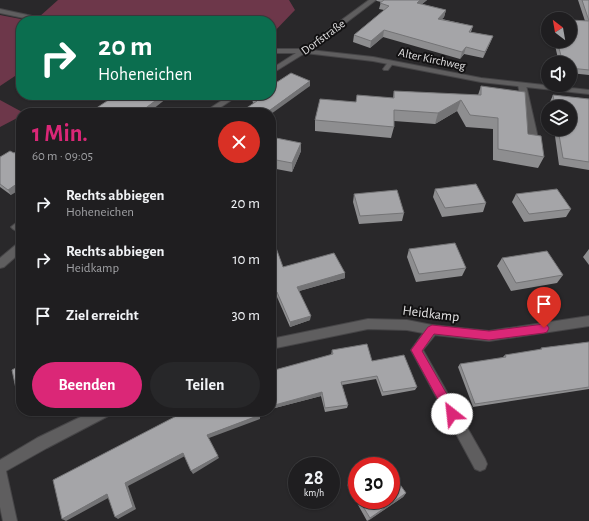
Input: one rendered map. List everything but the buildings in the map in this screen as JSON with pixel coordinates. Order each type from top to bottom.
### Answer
[{"type":"street","name":"Dorfstraße","points":[[276,69],[304,51],[373,0]]},
{"type":"street","points":[[0,11],[23,16]]},
{"type":"street","name":"Alter Kirchweg","points":[[276,51],[304,51],[391,62],[481,80],[589,92]]},
{"type":"street","points":[[386,69],[391,62]]},
{"type":"street","points":[[522,85],[534,138]]},
{"type":"street","points":[[215,108],[227,100]]},
{"type":"street","points":[[0,264],[16,250]]},
{"type":"street","name":"Heidkamp","points":[[276,343],[368,324],[407,325],[432,330],[489,336],[589,321]]},
{"type":"street","points":[[432,330],[417,350],[480,464]]},
{"type":"street","points":[[0,467],[42,443],[96,416]]},
{"type":"street","points":[[0,474],[10,521]]},
{"type":"shaded area","points":[[58,0],[289,0],[295,10],[276,30],[276,16],[40,16]]},
{"type":"shaded area","points":[[0,15],[16,18],[16,75],[0,86]]},
{"type":"shaded area","points":[[0,100],[16,109],[16,119],[0,127]]},
{"type":"route","points":[[452,414],[417,350],[432,330],[489,336],[544,328]]}]
